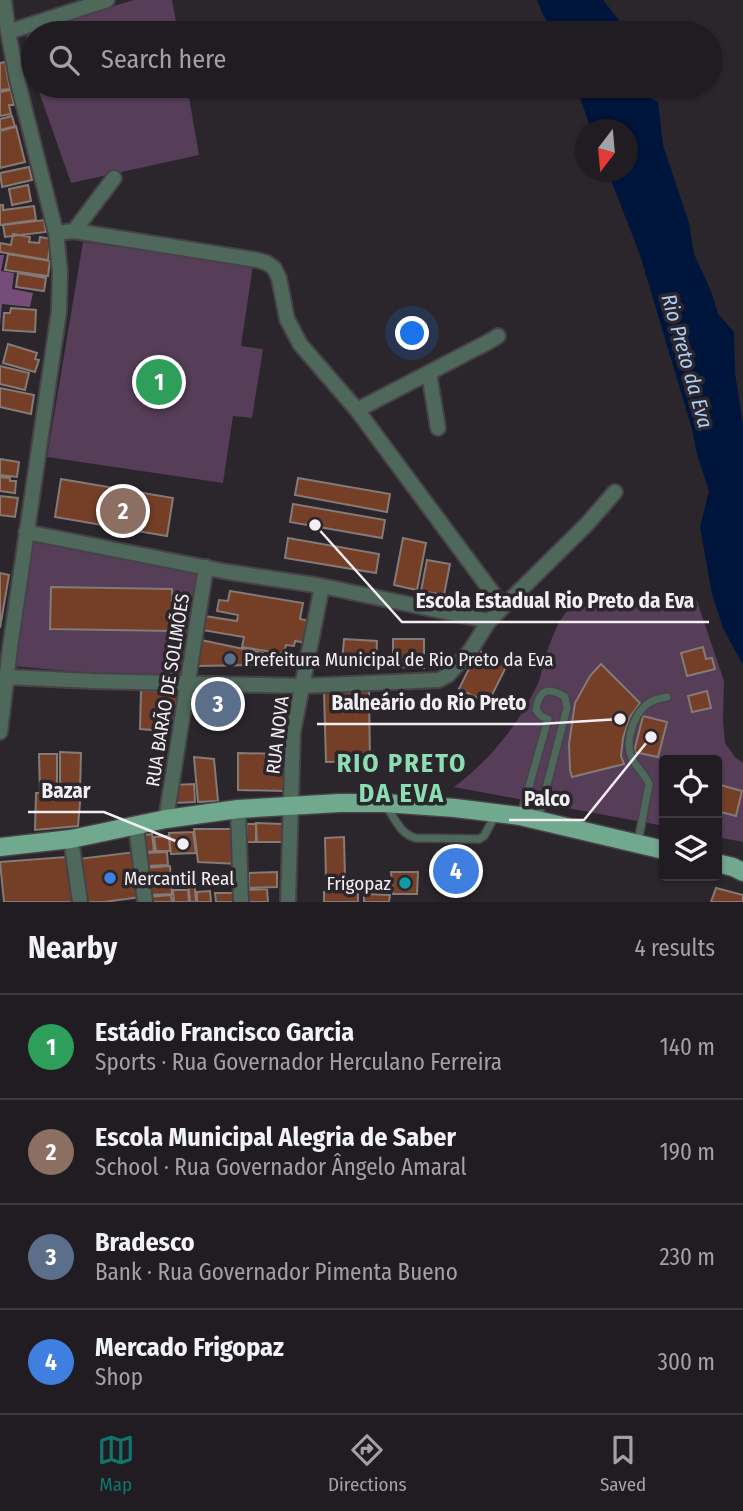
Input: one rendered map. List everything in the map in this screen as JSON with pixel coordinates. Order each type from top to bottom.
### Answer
[{"type":"main road","points":[[0,846],[71,839],[166,818],[238,808],[384,803],[456,808],[529,818],[659,849]]},
{"type":"street","points":[[4,0],[21,91]]},
{"type":"street","points":[[42,21],[107,0]]},
{"type":"street","points":[[8,32],[21,28]]},
{"type":"street","points":[[0,732],[7,677],[5,646],[26,532],[59,311],[60,272],[56,233],[23,98]]},
{"type":"street","points":[[75,231],[114,178]]},
{"type":"street","points":[[56,233],[75,231],[267,262],[279,278],[287,319],[300,344],[357,410],[503,607]]},
{"type":"street","points":[[357,410],[498,336]]},
{"type":"street","points":[[429,373],[438,428]]},
{"type":"street","points":[[7,677],[303,686],[439,680],[448,675],[470,651],[489,621],[587,524],[615,492]]},
{"type":"street","points":[[26,532],[206,567],[322,586],[489,621]]},
{"type":"street","name":"RUA BARÃO DE SOLIMÕES","points":[[166,818],[206,567]]},
{"type":"street","name":"RUA NOVA","points":[[288,902],[293,732],[322,586]]},
{"type":"street","points":[[238,808],[241,902]]},
{"type":"street","points":[[136,825],[145,902]]},
{"type":"street","points":[[71,839],[80,902]]},
{"type":"lane","points":[[555,691],[565,698],[566,708],[529,818],[548,719],[536,710],[537,699],[545,692],[555,691]]},
{"type":"lane","points":[[638,843],[649,784],[632,759],[630,740],[638,714],[657,698],[667,697]]},
{"type":"lane","points":[[384,803],[404,832],[416,838],[479,839],[484,836],[496,814]]},
{"type":"shaded area","points":[[134,0],[172,0],[176,21],[63,21]]},
{"type":"shaded area","points":[[41,98],[189,98],[199,155],[71,183]]},
{"type":"shaded area","points":[[83,242],[253,265],[241,346],[263,349],[252,418],[233,416],[223,483],[47,457]]},
{"type":"shaded area","points":[[0,255],[4,255],[1,271],[14,273],[12,289],[33,293],[30,307],[2,304],[0,326]]},
{"type":"shaded area","points":[[30,538],[199,568],[181,681],[12,666]]},
{"type":"shaded area","points":[[605,592],[646,601],[696,598],[724,681],[725,743],[743,763],[743,842],[722,838],[722,755],[659,755],[659,825],[454,787],[492,753],[513,726],[539,681],[549,645],[564,615],[585,598]]},
{"type":"water","points":[[537,0],[603,0],[620,21],[547,21]]},
{"type":"water","name":"Rio Preto da Eva","points":[[580,98],[650,98],[658,102],[663,145],[689,223],[694,254],[718,314],[734,332],[735,373],[743,425],[743,665],[723,628],[712,594],[700,527],[709,491],[640,255],[612,182],[638,182],[638,119],[588,119]]},
{"type":"building","points":[[5,62],[10,89],[0,90],[0,63]]},
{"type":"building","points":[[11,90],[14,105],[9,105],[11,114],[0,116],[0,92]]},
{"type":"building","points":[[12,116],[15,127],[0,131],[0,119]]},
{"type":"building","points":[[16,126],[25,162],[0,168],[0,130]]},
{"type":"building","points":[[29,167],[32,180],[2,187],[0,173]]},
{"type":"building","points":[[28,185],[31,201],[12,205],[9,189]]},
{"type":"building","points":[[0,205],[3,205],[3,210],[34,206],[36,220],[0,225]]},
{"type":"building","points":[[44,220],[46,232],[5,237],[3,225]]},
{"type":"building","points":[[13,234],[30,237],[29,242],[39,243],[40,237],[51,239],[48,260],[0,252],[0,243],[11,245]]},
{"type":"building","points":[[8,254],[50,261],[48,276],[5,270]]},
{"type":"building","points":[[18,273],[46,278],[44,291],[16,287]]},
{"type":"building","points":[[11,308],[36,310],[35,332],[3,330],[4,313],[10,313]]},
{"type":"building","points":[[8,344],[37,353],[35,359],[39,360],[35,372],[3,363]]},
{"type":"building","points":[[0,366],[29,373],[25,390],[0,384]]},
{"type":"building","points":[[0,388],[34,395],[31,414],[0,407]]},
{"type":"building","points":[[0,459],[19,462],[17,477],[0,475]]},
{"type":"building","points":[[0,477],[16,481],[15,493],[0,491]]},
{"type":"building","points":[[298,478],[390,494],[387,512],[295,495]]},
{"type":"building","points":[[61,479],[173,498],[167,536],[55,517]]},
{"type":"building","points":[[0,496],[18,498],[15,517],[0,515]]},
{"type":"building","points":[[293,504],[385,520],[382,538],[290,522]]},
{"type":"building","points":[[288,538],[379,554],[376,573],[285,558]]},
{"type":"building","points":[[403,538],[426,543],[417,590],[394,585]]},
{"type":"building","points":[[427,560],[450,564],[444,595],[421,591]]},
{"type":"building","points":[[0,573],[9,575],[0,628]]},
{"type":"building","points":[[51,587],[172,589],[173,631],[50,629]]},
{"type":"building","points":[[230,591],[303,603],[300,619],[310,621],[306,643],[295,641],[294,646],[286,645],[284,654],[242,647],[244,637],[202,630],[204,616],[237,621],[238,615],[217,611],[219,600],[228,601]]},
{"type":"building","points":[[344,639],[377,641],[376,665],[342,663]]},
{"type":"building","points":[[393,639],[424,639],[424,668],[393,667]]},
{"type":"building","name":"Prefeitura Municipal de Rio Preto da Eva","points":[[201,640],[263,653],[262,665],[197,666]]},
{"type":"building","points":[[703,647],[706,659],[712,658],[715,669],[687,676],[681,653]]},
{"type":"building","points":[[478,650],[507,665],[488,703],[459,689]]},
{"type":"building","points":[[601,664],[640,703],[630,717],[623,738],[621,756],[624,764],[572,777],[569,744],[575,703],[590,676]]},
{"type":"building","points":[[141,690],[179,692],[176,732],[140,729]]},
{"type":"building","points":[[369,691],[370,761],[326,762],[324,692]]},
{"type":"building","points":[[707,691],[711,708],[692,712],[688,696]]},
{"type":"building","points":[[643,716],[667,722],[658,757],[634,752]]},
{"type":"building","points":[[60,752],[81,753],[80,790],[60,791]]},
{"type":"building","points":[[238,753],[284,754],[285,791],[238,790]]},
{"type":"building","points":[[39,754],[57,754],[57,791],[40,792]]},
{"type":"building","points":[[194,757],[214,759],[218,801],[198,802]]},
{"type":"building","points":[[194,784],[195,802],[175,803],[174,785]]},
{"type":"building","points":[[722,785],[742,791],[736,816],[722,812]]},
{"type":"building","points":[[81,791],[78,826],[35,830],[36,793]]},
{"type":"building","points":[[256,823],[283,824],[282,842],[257,842]]},
{"type":"building","points":[[247,824],[256,824],[256,842],[247,842]]},
{"type":"building","points":[[194,829],[236,829],[238,864],[198,862]]},
{"type":"building","points":[[193,832],[196,853],[171,854],[169,833]]},
{"type":"building","points":[[152,834],[154,851],[141,853],[139,836]]},
{"type":"building","points":[[169,836],[170,851],[156,851],[154,837]]},
{"type":"building","points":[[344,837],[345,879],[326,880],[325,838]]},
{"type":"building","name":"Mercantil Real","points":[[135,852],[141,897],[86,902],[78,859]]},
{"type":"building","points":[[167,852],[168,865],[146,866],[145,853]]},
{"type":"building","points":[[66,857],[74,902],[4,902],[0,862]]},
{"type":"building","points":[[170,866],[171,880],[147,881],[145,868]]},
{"type":"building","points":[[277,872],[277,887],[249,888],[249,873]]},
{"type":"building","name":"Frigopaz","points":[[391,872],[418,872],[417,894],[393,894]]},
{"type":"building","points":[[194,878],[196,902],[190,902],[188,879]]},
{"type":"building","points":[[171,882],[172,894],[148,895],[147,883]]},
{"type":"building","points":[[716,888],[743,895],[743,902],[711,902]]},
{"type":"building","points":[[267,889],[268,902],[248,902],[248,890]]},
{"type":"building","points":[[173,890],[188,890],[189,902],[174,902]]},
{"type":"building","points":[[210,891],[211,902],[197,902],[197,892]]},
{"type":"building","points":[[324,892],[358,892],[358,902],[324,902]]},
{"type":"building","points":[[215,893],[233,893],[234,902],[216,902]]},
{"type":"building","points":[[364,894],[390,895],[389,902],[364,902]]},
{"type":"building","points":[[171,895],[172,902],[148,902],[148,897]]},
{"type":"place","name":"Estádio Francisco Garcia","points":[[159,382]]},
{"type":"place","name":"Escola Municipal Alegria de Saber","points":[[123,511]]},
{"type":"place","name":"Escola Estadual Rio Preto da Eva","points":[[315,525]]},
{"type":"place","name":"Prefeitura Municipal de Rio Preto da Eva","points":[[230,659]]},
{"type":"place","name":"Bradesco","points":[[218,704]]},
{"type":"place","name":"Balneário do Rio Preto","points":[[620,719]]},
{"type":"place","name":"Palco","points":[[651,737]]},
{"type":"place","name":"Bazar","points":[[183,844]]},
{"type":"place","name":"Mercado Frigopaz","points":[[456,871]]},
{"type":"place","name":"Mercantil Real","points":[[110,878]]},
{"type":"place","name":"Frigopaz","points":[[405,883]]},
{"type":"district","name":"RIO PRETO DA EVA","points":[[402,778]]}]
